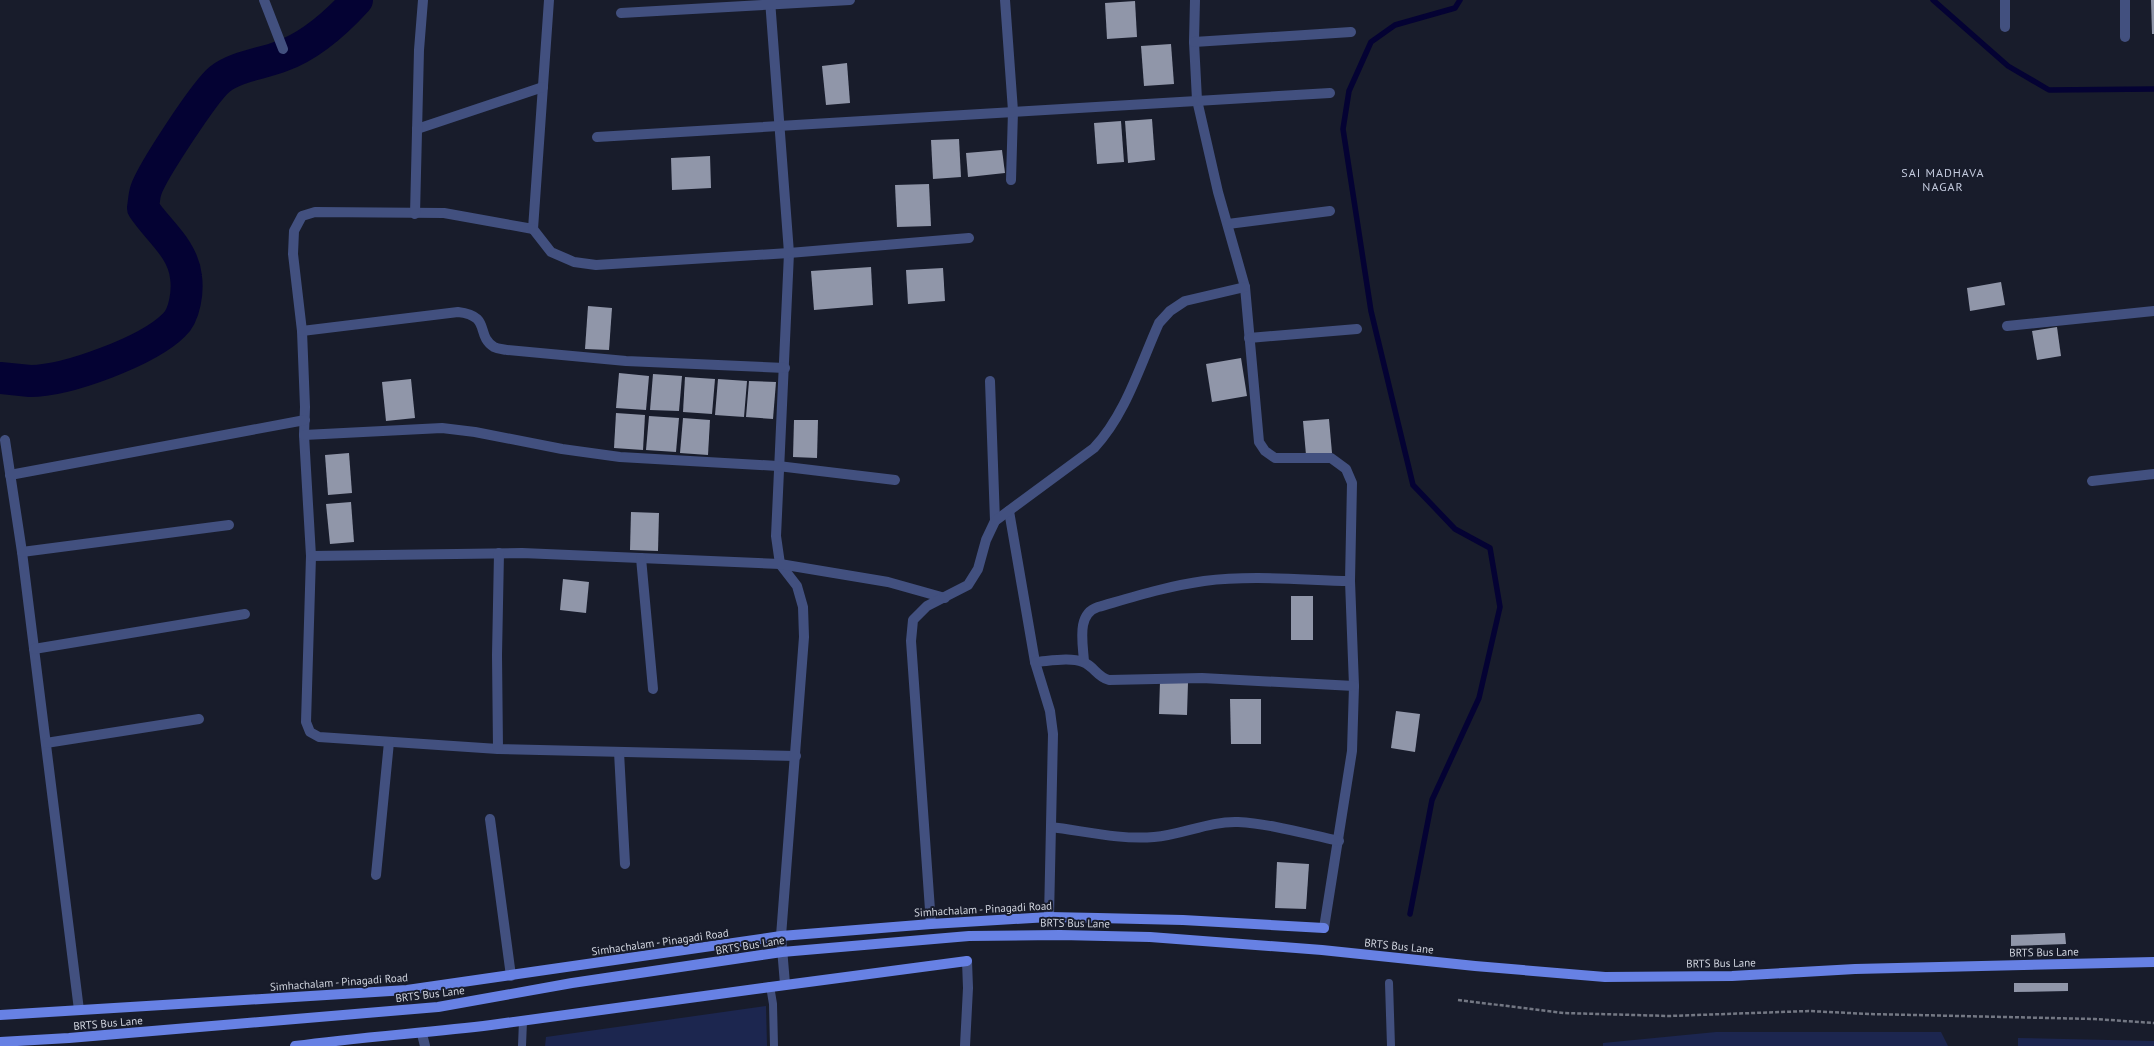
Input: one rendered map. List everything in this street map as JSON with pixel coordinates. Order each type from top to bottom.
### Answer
[{"type":"main road","name":"Simhachalam - Pinagadi Road","points":[[0,1015],[407,990],[781,936],[930,924],[1049,918],[1183,920],[1324,928]]},
{"type":"main road","name":"BRTS Bus Lane","points":[[0,1042],[69,1038],[438,1008],[572,983],[782,952],[969,936],[1060,934],[1150,937],[1322,950],[1475,966],[1605,977],[1732,976],[1855,969],[2154,962]]},
{"type":"main road","points":[[295,1046],[422,1034],[662,1003],[770,986],[967,961]]},
{"type":"street","points":[[264,0],[284,49]]},
{"type":"street","points":[[415,214],[419,50],[423,0]]},
{"type":"street","points":[[533,229],[549,0]]},
{"type":"street","points":[[621,13],[770,3],[850,0]]},
{"type":"street","points":[[1005,0],[1013,111],[1012,180]]},
{"type":"street","points":[[1195,0],[1194,42],[1197,100],[1218,192],[1244,287],[1259,442],[1265,452],[1275,458],[1331,458],[1346,468],[1352,483],[1350,581],[1354,686],[1352,751],[1339,841],[1327,900],[1324,928]]},
{"type":"street","points":[[2004,27],[2005,0]]},
{"type":"street","points":[[2125,0],[2125,37]]},
{"type":"street","points":[[770,3],[789,253],[785,368],[778,466],[776,536],[780,564],[797,586],[803,607],[804,637],[781,936],[785,984]]},
{"type":"street","points":[[1194,42],[1351,32]]},
{"type":"street","points":[[417,128],[543,87]]},
{"type":"street","points":[[597,137],[1330,93]]},
{"type":"street","points":[[1228,224],[1330,211]]},
{"type":"street","points":[[796,756],[498,749],[319,737],[310,732],[306,722],[311,556],[304,434],[305,420],[302,331],[293,254],[294,231],[302,216],[315,212],[415,214],[444,213],[533,229],[551,252],[574,262],[596,265],[789,253],[969,238]]},
{"type":"street","points":[[995,521],[1094,448],[1107,434],[1117,418],[1159,323],[1170,311],[1184,301],[1244,287]]},
{"type":"street","points":[[2007,326],[2154,311]]},
{"type":"street","points":[[302,331],[458,312],[470,314],[478,319],[487,339],[494,346],[507,350],[626,361],[785,368]]},
{"type":"street","points":[[1249,338],[1357,329]]},
{"type":"street","points":[[930,924],[911,628],[913,620],[917,614],[927,606],[968,585],[978,569],[986,540],[995,521],[990,381]]},
{"type":"street","points":[[10,475],[305,420]]},
{"type":"street","points":[[304,434],[442,428],[475,432],[562,449],[620,457],[778,466],[895,480]]},
{"type":"street","points":[[4,440],[22,552],[79,1010]]},
{"type":"street","points":[[2092,481],[2154,474]]},
{"type":"street","points":[[1009,511],[1035,662],[1050,711],[1053,734],[1049,918]]},
{"type":"street","points":[[22,552],[229,525]]},
{"type":"street","points":[[311,556],[499,553],[780,564],[888,582],[945,598]]},
{"type":"street","points":[[498,749],[497,655],[499,553]]},
{"type":"street","points":[[641,558],[653,690]]},
{"type":"street","points":[[1084,662],[1084,620],[1091,609],[1098,606],[1184,584],[1206,581],[1230,579],[1350,581]]},
{"type":"street","points":[[34,649],[245,614]]},
{"type":"street","points":[[1035,662],[1071,660],[1084,662],[1098,676],[1109,680],[1202,678],[1354,686]]},
{"type":"street","points":[[46,744],[199,719]]},
{"type":"street","points":[[376,874],[389,742]]},
{"type":"street","points":[[618,752],[625,864]]},
{"type":"street","points":[[490,819],[511,976]]},
{"type":"street","points":[[1051,826],[1122,837],[1154,837],[1212,825],[1236,822],[1268,826],[1339,841]]},
{"type":"street","points":[[965,1046],[967,961]]},
{"type":"street","points":[[422,1034],[425,1046]]},
{"type":"lane","points":[[1389,983],[1392,1046]]},
{"type":"lane","points":[[770,986],[773,1004],[774,1046]]},
{"type":"lane","points":[[522,1046],[523,1021]]},
{"type":"path","points":[[1458,1000],[1564,1012],[1669,1016],[1809,1011],[1869,1014],[2095,1019],[2154,1023]]},
{"type":"shaded area","points":[[766,1006],[767,1046],[545,1046],[546,1037]]},
{"type":"shaded area","points":[[1716,1032],[1941,1032],[1948,1046],[1603,1046],[1603,1043]]},
{"type":"shaded area","points":[[2018,1038],[2154,1041],[2154,1046],[2018,1046]]},
{"type":"building","points":[[2151,0],[2154,0],[2154,34],[2152,34]]},
{"type":"building","points":[[1135,1],[1137,37],[1107,39],[1105,3]]},
{"type":"building","points":[[1171,44],[1174,84],[1144,86],[1141,46]]},
{"type":"building","points":[[847,63],[850,103],[826,105],[822,66]]},
{"type":"building","points":[[1152,119],[1155,160],[1128,163],[1125,121]]},
{"type":"building","points":[[1121,121],[1124,162],[1097,164],[1094,123]]},
{"type":"building","points":[[959,139],[961,177],[933,179],[931,140]]},
{"type":"building","points":[[1002,150],[1005,173],[968,177],[966,153]]},
{"type":"building","points":[[710,156],[711,188],[672,190],[671,158]]},
{"type":"building","points":[[929,184],[931,226],[897,227],[895,185]]},
{"type":"building","points":[[871,267],[873,305],[814,310],[811,271]]},
{"type":"building","points":[[943,268],[945,301],[908,304],[906,270]]},
{"type":"building","points":[[2001,282],[2005,305],[1970,311],[1967,288]]},
{"type":"building","points":[[588,306],[612,308],[609,350],[585,349]]},
{"type":"building","points":[[2057,327],[2061,356],[2037,360],[2032,331]]},
{"type":"building","points":[[1241,358],[1247,396],[1212,402],[1206,364]]},
{"type":"building","points":[[619,373],[649,376],[646,410],[616,408]]},
{"type":"building","points":[[653,374],[682,376],[679,411],[650,410]]},
{"type":"building","points":[[685,377],[715,379],[712,414],[683,412]]},
{"type":"building","points":[[411,379],[415,418],[386,421],[382,382]]},
{"type":"building","points":[[718,379],[747,381],[744,417],[715,415]]},
{"type":"building","points":[[749,381],[776,382],[773,419],[746,417]]},
{"type":"building","points":[[616,413],[645,415],[643,450],[614,448]]},
{"type":"building","points":[[649,416],[679,418],[676,452],[646,450]]},
{"type":"building","points":[[683,418],[710,420],[708,455],[680,453]]},
{"type":"building","points":[[1329,419],[1332,453],[1306,455],[1303,421]]},
{"type":"building","points":[[794,420],[818,420],[817,458],[793,457]]},
{"type":"building","points":[[349,453],[352,493],[328,495],[325,455]]},
{"type":"building","points":[[351,502],[354,542],[330,544],[326,504]]},
{"type":"building","points":[[631,512],[659,513],[658,551],[630,550]]},
{"type":"building","points":[[563,579],[589,582],[586,613],[560,610]]},
{"type":"building","points":[[1291,596],[1313,596],[1313,640],[1291,640]]},
{"type":"building","points":[[1160,681],[1188,682],[1187,715],[1159,714]]},
{"type":"building","points":[[1230,699],[1261,699],[1261,744],[1231,744]]},
{"type":"building","points":[[1396,711],[1420,714],[1415,752],[1391,748]]},
{"type":"building","points":[[1277,862],[1309,864],[1306,909],[1275,908]]},
{"type":"building","points":[[2065,933],[2066,944],[2011,946],[2011,935]]},
{"type":"building","points":[[2014,983],[2068,983],[2068,991],[2014,992]]},
{"type":"waterway","points":[[0,378],[30,381],[46,380],[85,370],[106,363],[146,345],[162,335],[178,321],[185,302],[187,283],[186,277],[184,267],[175,248],[143,208],[144,197],[150,181],[180,132],[203,99],[220,79],[234,71],[274,59],[303,46],[332,25],[357,0]]},
{"type":"waterway","points":[[1410,914],[1432,800],[1479,698],[1500,607],[1490,548],[1455,529],[1413,485],[1371,311],[1343,129],[1349,91],[1371,42],[1395,25],[1455,8],[1460,0]]},
{"type":"waterway","points":[[1933,0],[2008,66],[2049,90],[2154,89]]},
{"type":"district","name":"SAI MADHAVA NAGAR","points":[[1943,179]]}]
